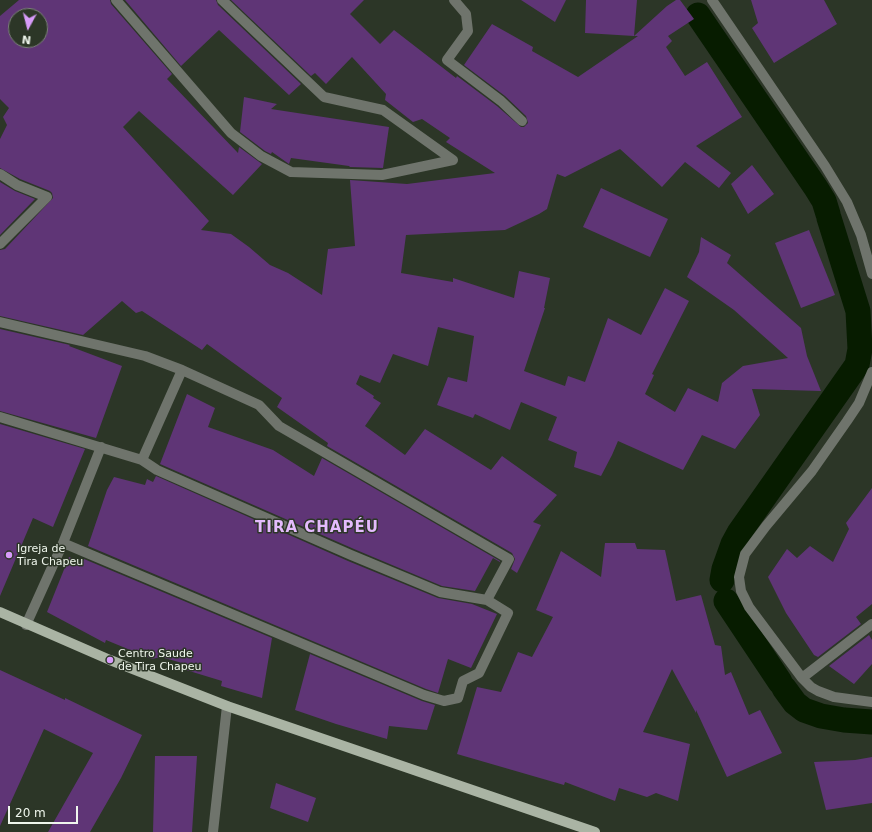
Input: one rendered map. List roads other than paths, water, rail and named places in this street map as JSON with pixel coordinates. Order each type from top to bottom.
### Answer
[{"type":"main road","points":[[0,612],[110,660],[227,706],[595,832]]},
{"type":"street","points":[[116,0],[231,133],[261,156],[291,172],[382,175],[453,160],[383,110],[324,97],[222,0]]},
{"type":"street","points":[[454,0],[466,14],[468,31],[447,60],[501,101],[522,121]]},
{"type":"street","points":[[712,0],[820,159],[847,202],[861,235],[872,274]]},
{"type":"street","points":[[0,174],[17,185],[48,197],[0,244]]},
{"type":"street","points":[[0,322],[145,356],[182,370],[259,405],[279,426],[509,559],[487,600]]},
{"type":"street","points":[[142,460],[182,370]]},
{"type":"street","points":[[872,372],[859,403],[847,421],[812,471],[766,526],[745,554],[739,577],[741,591],[746,602],[802,678],[811,687],[834,697],[872,702]]},
{"type":"street","points":[[0,417],[142,460],[157,470],[344,552],[440,592],[487,600],[508,612],[479,673],[463,681],[458,698],[444,701],[424,695],[63,543]]},
{"type":"street","points":[[26,624],[63,543],[100,447]]},
{"type":"street","points":[[802,678],[872,624]]},
{"type":"street","points":[[213,832],[227,706]]},
{"type":"waterway","points":[[698,15],[816,188],[824,201],[828,214]]},
{"type":"waterway","points":[[722,580],[724,569],[733,544],[739,533],[857,365],[860,349],[858,311],[829,218]]},
{"type":"waterway","points":[[726,601],[780,682]]},
{"type":"waterway","points":[[784,688],[795,703],[804,710],[821,716],[844,720],[872,722]]},
{"type":"place","name":"Igreja de Tira Chapeu","points":[[9,555]]},
{"type":"place","name":"Centro Saude de Tira Chapeu","points":[[110,660]]},
{"type":"district","name":"TIRA CHAPÉU","points":[[317,528]]}]
